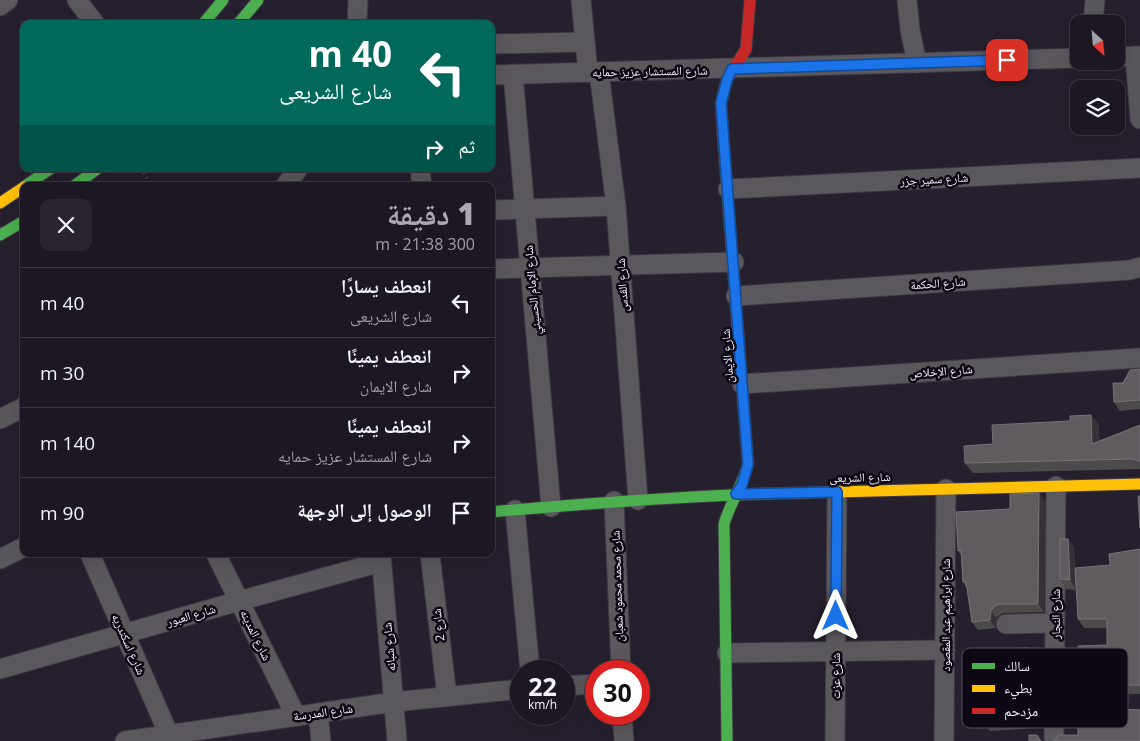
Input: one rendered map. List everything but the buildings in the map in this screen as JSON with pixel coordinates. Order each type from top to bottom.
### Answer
[{"type":"street","points":[[0,6],[8,0]]},
{"type":"street","points":[[77,0],[92,20]]},
{"type":"street","points":[[206,20],[223,0]]},
{"type":"street","points":[[241,20],[258,0]]},
{"type":"street","points":[[357,20],[358,0]]},
{"type":"street","name":"شارع القدس","points":[[581,0],[584,42],[594,72],[616,206],[638,500]]},
{"type":"street","name":"شارع الايمان","points":[[726,741],[727,653],[724,524],[729,508],[742,485],[748,464],[721,103],[732,69],[746,49],[750,0]]},
{"type":"street","points":[[907,0],[910,30],[917,63]]},
{"type":"street","points":[[1094,15],[1095,0]]},
{"type":"street","points":[[495,44],[584,42]]},
{"type":"street","points":[[1125,57],[1138,56],[1140,119]]},
{"type":"street","name":"شارع المستشار عزيز حمايه","points":[[495,75],[1070,58]]},
{"type":"street","name":"شارع الإمام الحسيني","points":[[513,74],[551,507]]},
{"type":"street","name":"شارع سمير جزر","points":[[728,189],[1140,168]]},
{"type":"street","points":[[31,182],[46,172]]},
{"type":"street","points":[[79,182],[93,172]]},
{"type":"street","points":[[288,182],[296,172]]},
{"type":"street","points":[[0,203],[20,190]]},
{"type":"street","points":[[495,210],[616,206]]},
{"type":"street","points":[[0,236],[20,224]]},
{"type":"street","points":[[495,269],[734,262]]},
{"type":"street","name":"شارع الحكمة","points":[[736,296],[1110,272],[1140,268]]},
{"type":"street","name":"شارع الإخلاص","points":[[742,384],[1140,358]]},
{"type":"street","points":[[0,418],[20,409]]},
{"type":"street","name":"شارع الشريعى","points":[[495,512],[614,501],[736,494],[1140,484]]},
{"type":"street","name":"شارع النجار","points":[[1056,486],[1056,648]]},
{"type":"street","name":"شارع ابراهيم عبد المقصود","points":[[944,741],[946,489]]},
{"type":"street","name":"شارع عزت","points":[[835,741],[837,492]]},
{"type":"street","name":"شارع محمد محمود شعبان","points":[[614,501],[620,660]]},
{"type":"street","points":[[515,510],[529,660]]},
{"type":"street","points":[[0,559],[20,549]]},
{"type":"street","name":"شارع اسكندريه","points":[[91,557],[169,735]]},
{"type":"street","name":"شارع المدينه","points":[[217,557],[296,716]]},
{"type":"street","name":"شارع 2","points":[[430,557],[447,696]]},
{"type":"street","name":"شارع العبور","points":[[0,669],[239,601],[381,558]]},
{"type":"street","name":"شارع شبانه","points":[[381,558],[397,741]]},
{"type":"street","points":[[1006,624],[1056,623]]},
{"type":"street","points":[[727,653],[945,650]]},
{"type":"street","name":"شارع المدرسة","points":[[125,741],[169,735],[242,733],[296,716],[394,702],[510,690]]},
{"type":"street","points":[[318,713],[321,741]]},
{"type":"street","points":[[623,725],[624,741]]},
{"type":"street","name":"شارع النجار","points":[[1054,728],[1054,741]]},
{"type":"traffic: fast","points":[[206,20],[223,0]]},
{"type":"traffic: fast","points":[[241,20],[258,0]]},
{"type":"traffic: fast","points":[[723,134],[748,464],[724,524],[727,741]]},
{"type":"traffic: fast","points":[[31,182],[46,172]]},
{"type":"traffic: fast","points":[[79,182],[93,172]]},
{"type":"traffic: fast","points":[[0,235],[20,223]]},
{"type":"traffic: fast","points":[[495,512],[644,500],[796,493]]},
{"type":"traffic: slow","points":[[0,203],[20,190]]},
{"type":"traffic: slow","points":[[796,493],[1140,484]]},
{"type":"traffic: jam","points":[[723,134],[721,103],[727,79],[746,49],[750,0]]},
{"type":"route","points":[[836,616],[837,492],[736,494],[742,485],[748,464],[721,103],[723,91],[732,69],[1007,60]]}]
